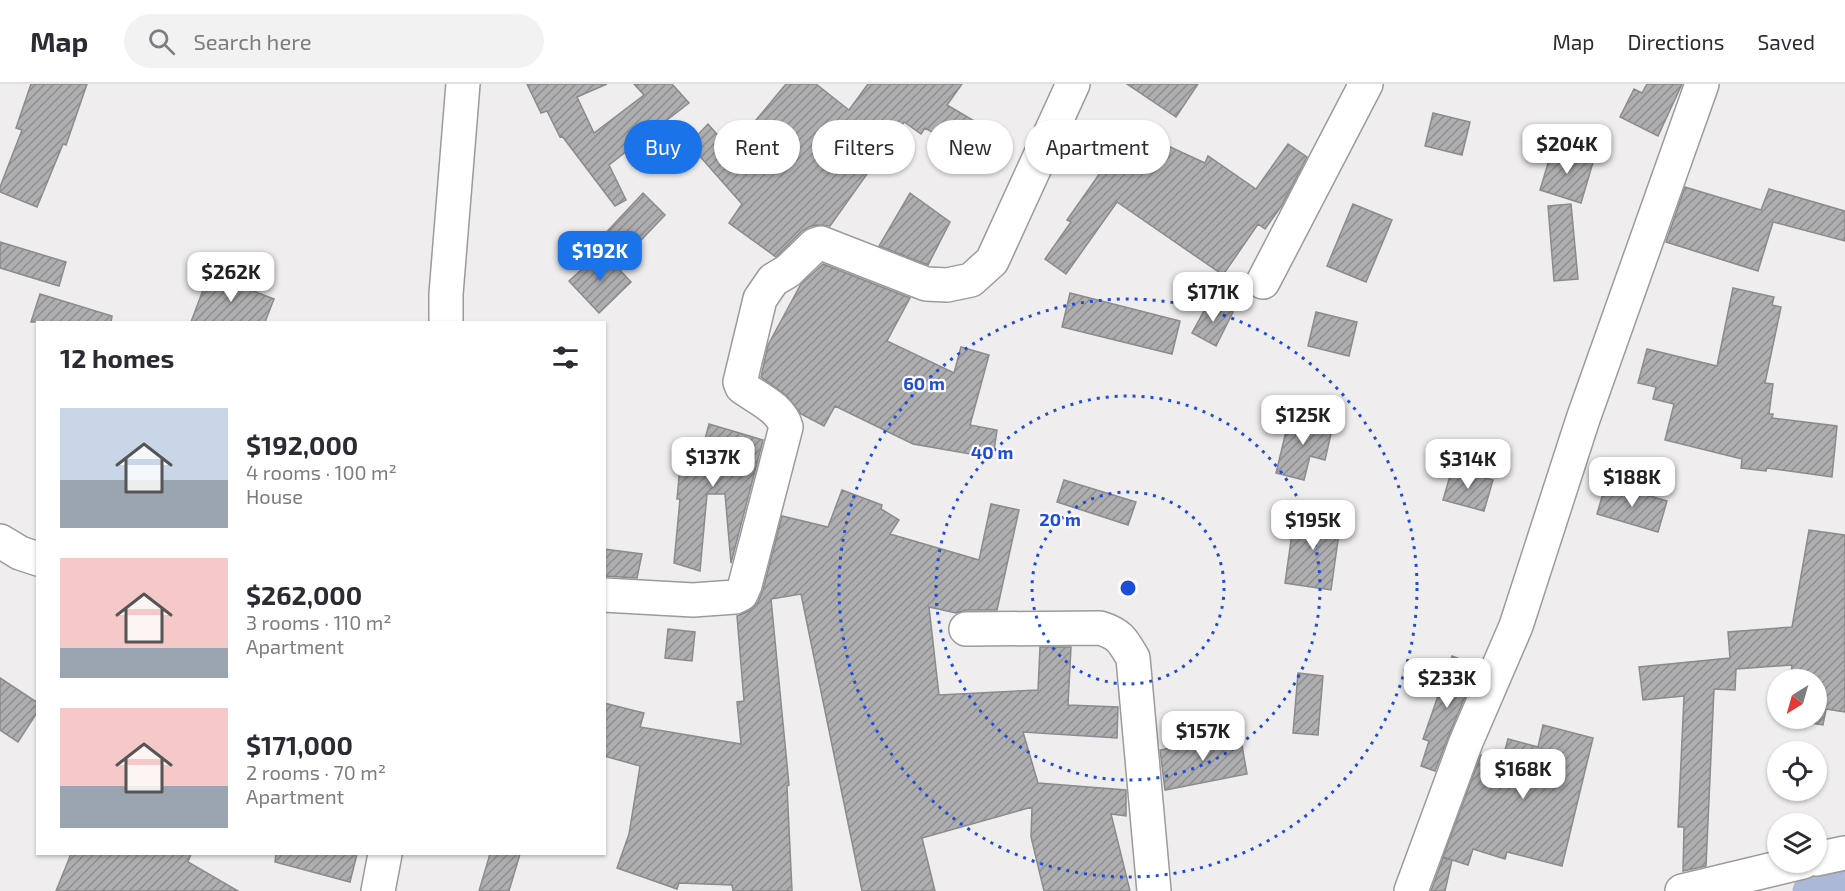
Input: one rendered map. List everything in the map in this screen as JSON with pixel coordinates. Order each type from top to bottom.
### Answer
[{"type":"street","points":[[446,321],[446,294],[463,84]]},
{"type":"street","points":[[606,595],[693,600],[735,597],[741,594],[786,427],[778,412],[742,387],[740,382],[760,299],[773,280],[788,272],[815,244],[820,243],[926,284],[947,285],[971,280],[992,261],[1073,84]]},
{"type":"street","points":[[1263,282],[1366,84]]},
{"type":"street","points":[[1411,891],[1466,742],[1516,626],[1582,419],[1702,84]]},
{"type":"street","points":[[0,541],[20,553],[36,558]]},
{"type":"street","points":[[966,629],[1100,628],[1114,632],[1125,644],[1133,658],[1154,891]]},
{"type":"street","points":[[1827,857],[1845,853]]},
{"type":"street","points":[[378,891],[385,855]]},
{"type":"street","points":[[1682,891],[1767,871]]},
{"type":"building","points":[[31,84],[87,84],[66,145],[63,144],[37,207],[0,192],[22,130],[16,128]]},
{"type":"building","points":[[527,84],[607,84],[577,97],[594,133],[644,95],[634,84],[672,84],[689,103],[667,120],[624,120],[624,153],[609,165],[626,200],[615,206],[562,136],[560,137],[547,111],[541,113]]},
{"type":"building","points":[[786,84],[816,84],[849,110],[868,84],[962,84],[947,105],[972,120],[927,120],[927,129],[925,128],[921,134],[915,130],[915,120],[812,120],[812,174],[867,174],[830,226],[816,225],[802,231],[776,257],[729,223],[742,204],[716,174],[800,174],[800,120],[756,120]]},
{"type":"building","points":[[1127,84],[1198,84],[1176,117]]},
{"type":"building","points":[[1647,84],[1682,84],[1658,136],[1620,117],[1634,89],[1642,93]]},
{"type":"building","points":[[1433,113],[1470,122],[1462,155],[1425,146]]},
{"type":"building","points":[[708,124],[714,131],[714,172],[702,159],[702,130]]},
{"type":"building","points":[[1288,144],[1307,157],[1282,205],[1265,229],[1258,224],[1223,275],[1117,202],[1066,274],[1045,259],[1071,222],[1067,220],[1099,174],[1170,174],[1170,147],[1205,163],[1208,156],[1256,189]]},
{"type":"building","points":[[1553,147],[1594,159],[1581,203],[1540,190]]},
{"type":"building","points":[[1685,187],[1761,210],[1769,189],[1845,211],[1845,241],[1773,222],[1758,271],[1666,242]]},
{"type":"building","points":[[643,193],[665,215],[624,258],[602,237]]},
{"type":"building","points":[[910,193],[950,222],[928,265],[879,246]]},
{"type":"building","points":[[1353,204],[1392,220],[1366,282],[1327,266]]},
{"type":"building","points":[[1571,204],[1578,279],[1554,281],[1548,206]]},
{"type":"building","points":[[0,242],[66,262],[59,286],[0,268]]},
{"type":"building","points":[[602,251],[631,282],[599,313],[569,281]]},
{"type":"building","points":[[823,264],[910,298],[887,341],[954,373],[961,347],[989,355],[970,425],[997,430],[993,458],[913,444],[835,406],[824,426],[801,414],[787,396],[761,377],[768,345],[801,284]]},
{"type":"building","points":[[209,274],[274,299],[265,321],[191,321]]},
{"type":"building","points":[[1733,288],[1774,297],[1772,305],[1781,307],[1765,383],[1773,384],[1769,414],[1773,414],[1772,418],[1837,426],[1832,477],[1767,468],[1766,471],[1741,468],[1742,459],[1665,440],[1674,404],[1653,399],[1656,387],[1638,383],[1647,349],[1717,366]]},
{"type":"building","points":[[1070,293],[1180,321],[1172,354],[1062,327]]},
{"type":"building","points":[[40,294],[112,316],[111,321],[31,322]]},
{"type":"building","points":[[1210,300],[1233,312],[1216,346],[1192,333]]},
{"type":"building","points":[[1316,312],[1357,322],[1349,356],[1308,346]]},
{"type":"building","points":[[1290,415],[1333,425],[1325,460],[1310,456],[1304,480],[1276,473]]},
{"type":"building","points":[[709,424],[763,440],[731,563],[725,494],[707,494],[700,571],[674,563],[680,499],[677,499],[682,445],[703,447]]},
{"type":"building","points":[[1452,469],[1493,480],[1484,511],[1443,500]]},
{"type":"building","points":[[1064,480],[1136,502],[1128,525],[1057,502]]},
{"type":"building","points":[[1606,483],[1667,501],[1658,532],[1597,514]]},
{"type":"building","points":[[842,490],[882,505],[881,509],[899,520],[890,534],[979,560],[991,504],[1019,510],[997,610],[966,610],[956,613],[929,607],[939,695],[1038,690],[1040,647],[1071,647],[1068,705],[1118,707],[1117,738],[1023,732],[1038,783],[1126,790],[1126,816],[1111,814],[1130,891],[1044,891],[1031,837],[1032,807],[922,838],[935,891],[862,891],[801,594],[771,599],[789,785],[787,786],[792,891],[733,891],[732,885],[679,883],[677,889],[617,868],[629,834],[640,766],[606,757],[606,704],[644,713],[640,727],[741,744],[737,702],[744,701],[737,616],[749,611],[758,602],[782,516],[828,527]]},
{"type":"building","points":[[1295,512],[1341,519],[1331,590],[1285,583]]},
{"type":"building","points":[[1809,530],[1845,535],[1845,712],[1827,709],[1827,669],[1791,669],[1792,665],[1736,669],[1735,690],[1714,689],[1706,866],[1683,871],[1684,827],[1678,827],[1684,696],[1643,700],[1639,667],[1730,658],[1728,632],[1792,627]]},
{"type":"building","points":[[606,549],[642,554],[637,578],[606,576]]},
{"type":"building","points":[[668,629],[695,632],[692,661],[665,658]]},
{"type":"building","points":[[1452,656],[1478,666],[1435,771],[1421,766],[1429,741],[1423,739]]},
{"type":"building","points":[[1298,673],[1323,676],[1318,735],[1293,733]]},
{"type":"building","points":[[0,678],[36,702],[36,714],[18,742],[0,730]]},
{"type":"building","points":[[1543,725],[1593,738],[1562,866],[1507,852],[1505,859],[1473,849],[1468,865],[1443,857],[1481,755],[1502,761],[1508,739],[1538,747]]},
{"type":"building","points":[[1240,734],[1247,774],[1165,790],[1160,750]]},
{"type":"building","points":[[71,855],[191,855],[188,862],[238,891],[56,891]]},
{"type":"building","points":[[276,855],[357,855],[350,882],[275,862]]},
{"type":"building","points":[[490,855],[520,855],[509,891],[479,891]]},
{"type":"building","points":[[1443,858],[1452,860],[1445,891],[1431,891]]},
{"type":"waterway","points":[[1809,891],[1845,883]]}]
